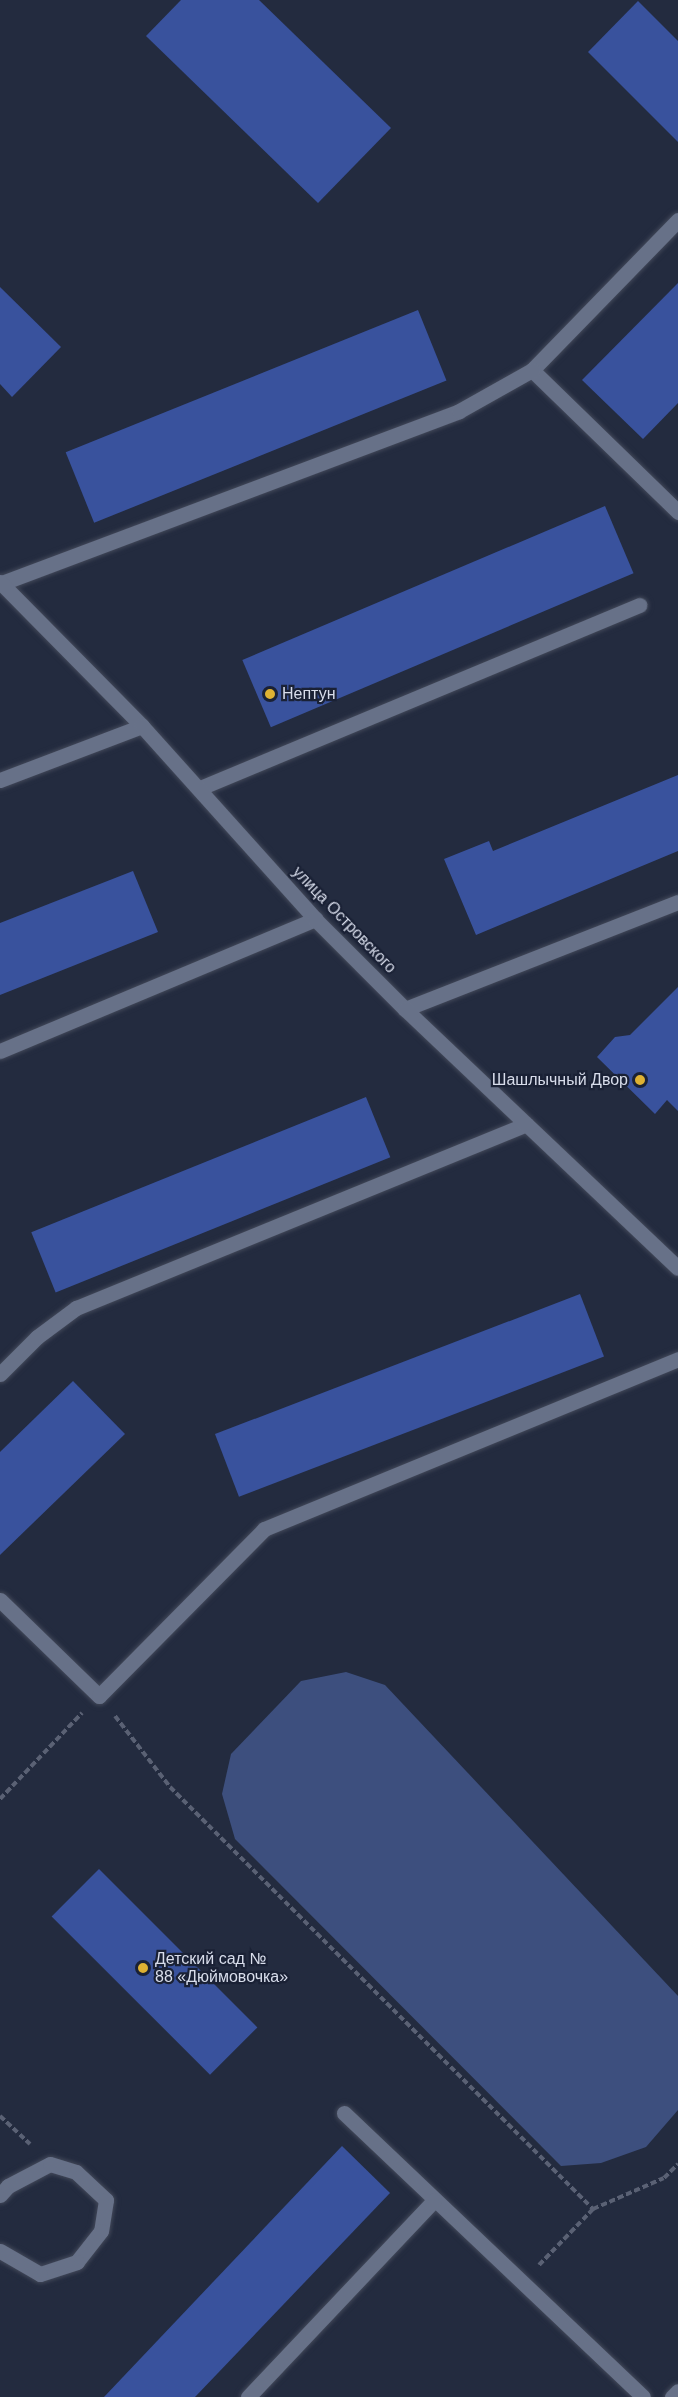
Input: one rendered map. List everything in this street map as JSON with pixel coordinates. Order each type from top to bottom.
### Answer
[{"type":"street","points":[[1,582],[459,411],[532,370],[678,220]]},
{"type":"street","points":[[532,370],[678,512]]},
{"type":"street","name":"улица Островского","points":[[1,582],[200,788],[315,919],[405,1009],[678,1268]]},
{"type":"street","points":[[200,788],[639,605]]},
{"type":"street","points":[[0,780],[142,726]]},
{"type":"street","points":[[405,1009],[678,902]]},
{"type":"street","points":[[0,1051],[315,919]]},
{"type":"street","points":[[0,1374],[37,1337],[76,1308],[526,1124]]},
{"type":"street","points":[[0,1600],[99,1696],[264,1529],[678,1359]]},
{"type":"street","points":[[344,2113],[643,2397]]},
{"type":"street","points":[[0,2195],[8,2187],[50,2164],[76,2172],[106,2200],[101,2231],[77,2262],[40,2274],[0,2251]]},
{"type":"street","points":[[248,2397],[434,2200]]},
{"type":"street","points":[[672,2397],[678,2391]]},
{"type":"path","points":[[0,1799],[99,1696],[170,1787],[593,2209]]},
{"type":"path","points":[[0,2116],[50,2164]]},
{"type":"path","points":[[522,2282],[593,2209],[664,2178],[678,2164]]},
{"type":"shaded area","points":[[346,1672],[385,1685],[678,1996],[678,2110],[646,2147],[601,2163],[561,2166],[235,1839],[222,1794],[231,1754],[301,1681]]},
{"type":"building","points":[[181,0],[259,0],[391,128],[318,203],[146,36]]},
{"type":"building","points":[[638,1],[678,41],[678,142],[588,52]]},
{"type":"building","points":[[678,283],[678,403],[643,439],[582,380]]},
{"type":"building","points":[[0,287],[61,347],[12,397],[0,384]]},
{"type":"building","points":[[418,310],[446,380],[94,523],[66,452]]},
{"type":"building","points":[[605,506],[634,573],[271,727],[242,660]]},
{"type":"building","points":[[678,775],[678,851],[476,935],[444,859],[489,841],[493,851]]},
{"type":"building","points":[[133,871],[158,932],[0,995],[0,923]]},
{"type":"building","points":[[678,987],[678,1111],[667,1100],[655,1114],[597,1057],[615,1037],[630,1035]]},
{"type":"building","points":[[366,1097],[390,1157],[56,1292],[31,1232]]},
{"type":"building","points":[[580,1294],[604,1357],[239,1497],[215,1434]]},
{"type":"building","points":[[73,1381],[125,1434],[0,1555],[0,1452]]},
{"type":"building","points":[[99,1869],[257,2027],[210,2075],[52,1916]]},
{"type":"building","points":[[342,2146],[390,2193],[195,2397],[104,2397]]},
{"type":"place","name":"Нептун","points":[[270,694]]},
{"type":"place","name":"Шашлычный Двор","points":[[640,1080]]},
{"type":"place","name":"Детский сад № 88 «Дюймовочка»","points":[[143,1968]]}]
